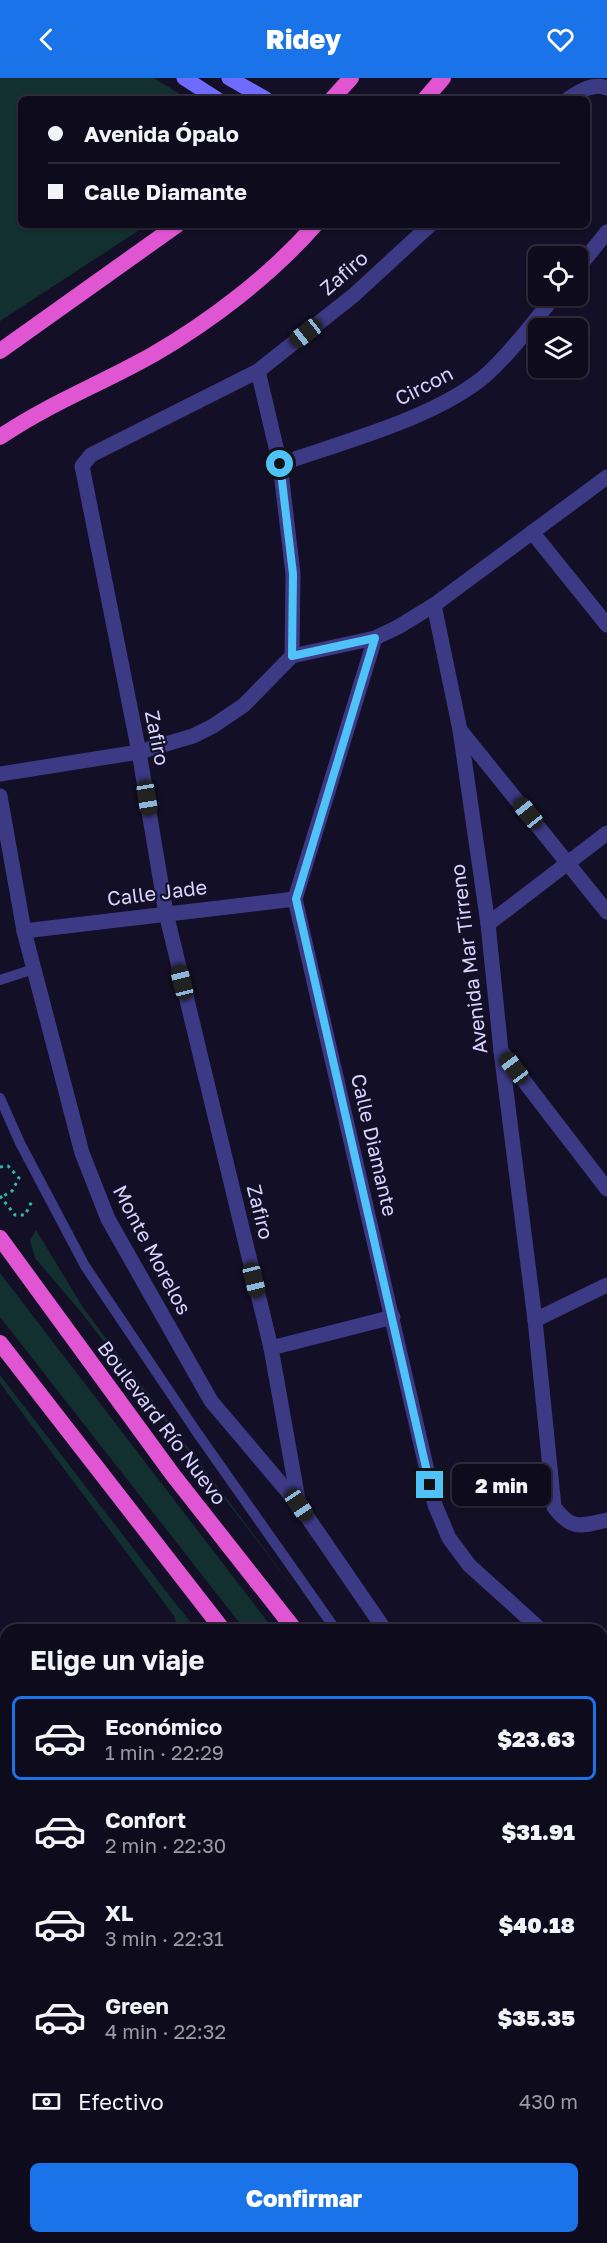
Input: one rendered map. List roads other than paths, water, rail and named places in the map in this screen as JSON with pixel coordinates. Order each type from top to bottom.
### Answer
[{"type":"highway","points":[[335,96],[351,78]]},
{"type":"highway","points":[[428,96],[443,78]]},
{"type":"highway","points":[[0,351],[173,228]]},
{"type":"highway","points":[[0,437],[8,428],[154,354],[203,322],[267,272],[312,228]]},
{"type":"highway","name":"Boulevard Río Nuevo","points":[[0,1238],[173,1475],[290,1624]]},
{"type":"highway","points":[[0,1343],[218,1624]]},
{"type":"main road","points":[[184,78],[212,96]]},
{"type":"main road","points":[[229,78],[261,96]]},
{"type":"street","points":[[574,96],[590,87],[604,87]]},
{"type":"street","name":"Zafiro","points":[[299,1505],[271,1348],[165,913],[139,752],[82,466],[91,455],[258,371],[354,295],[427,228]]},
{"type":"street","points":[[588,256],[607,232]]},
{"type":"street","name":"Circon","points":[[280,464],[398,423],[456,396],[501,360],[547,306]]},
{"type":"street","points":[[258,371],[280,464],[293,574],[292,656]]},
{"type":"street","points":[[0,774],[139,752],[193,736],[213,726],[244,705],[292,656],[375,638],[434,605],[607,477]]},
{"type":"street","points":[[532,532],[607,625]]},
{"type":"street","name":"Avenida Mar Tirreno","points":[[434,605],[460,730],[488,924],[501,1051],[536,1320],[554,1507],[565,1522],[582,1526],[607,1520]]},
{"type":"street","name":"Calle Diamante","points":[[375,638],[296,899],[435,1505],[449,1538],[469,1565],[534,1624]]},
{"type":"street","points":[[460,730],[569,862],[607,912]]},
{"type":"street","name":"Monte Morelos","points":[[0,796],[24,931],[82,1153],[108,1219],[212,1401],[299,1505],[381,1624]]},
{"type":"street","points":[[488,924],[607,833]]},
{"type":"street","name":"Calle Jade","points":[[24,931],[296,899]]},
{"type":"street","points":[[501,1051],[607,1189]]},
{"type":"street","points":[[536,1320],[607,1285]]},
{"type":"street","points":[[271,1348],[393,1317]]},
{"type":"lane","points":[[0,980],[34,969]]},
{"type":"lane","points":[[0,1098],[20,1143],[85,1266],[198,1434],[332,1624]]}]
